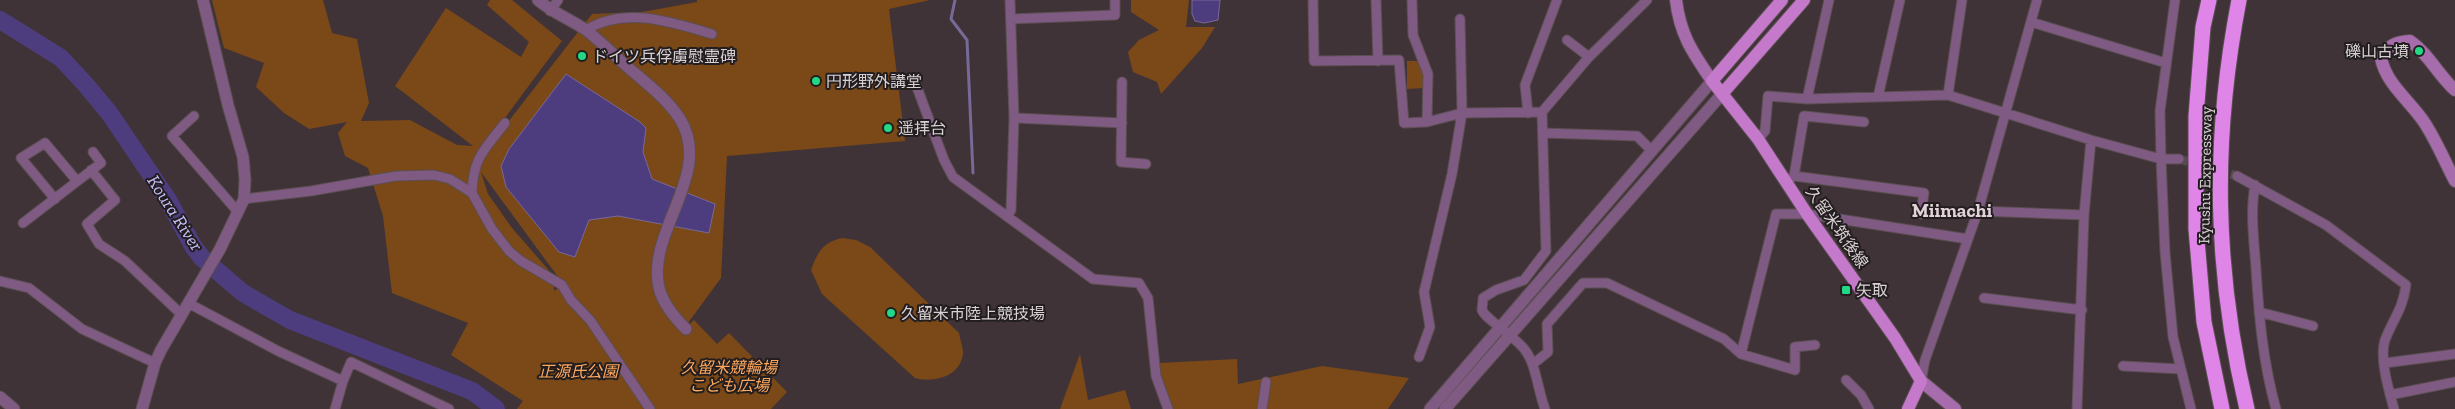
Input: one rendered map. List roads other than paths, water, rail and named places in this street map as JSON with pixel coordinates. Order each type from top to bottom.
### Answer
[{"type":"highway","name":"Kyushu Expressway","points":[[2208,0],[2203,27],[2196,116],[2196,229],[2204,322],[2222,409]]},
{"type":"highway","name":"Kyushu Expressway","points":[[2239,0],[2221,120],[2220,226],[2229,319],[2247,409]]},
{"type":"main road","points":[[1676,0],[1679,22],[1687,43],[1712,81],[1782,0]]},
{"type":"main road","points":[[1722,94],[1804,0]]},
{"type":"main road","points":[[2455,90],[2444,80],[2424,50],[2410,41],[2396,42],[2387,48],[2381,58],[2383,68],[2390,80],[2424,122],[2455,181]]},
{"type":"main road","name":"久留米筑後線","points":[[1712,81],[1790,179],[1807,214],[1895,338],[1921,381]]},
{"type":"main road","points":[[1908,409],[1921,381],[1955,409]]},
{"type":"street","points":[[142,409],[155,363],[181,314],[220,249],[244,199],[246,180],[243,157],[228,106],[203,0]]},
{"type":"street","points":[[538,0],[550,11],[586,30],[667,102],[680,120],[689,143],[689,163],[660,257],[659,287],[664,300],[686,329]]},
{"type":"street","points":[[550,11],[558,0]]},
{"type":"street","points":[[1008,216],[1011,210],[1014,118],[1010,0]]},
{"type":"street","points":[[1012,19],[1115,15],[1115,0]]},
{"type":"street","points":[[1313,0],[1314,61],[1399,60],[1404,123],[1427,122],[1462,114],[1542,112]]},
{"type":"street","points":[[1376,0],[1378,60]]},
{"type":"street","points":[[1412,0],[1413,35],[1428,74],[1427,122]]},
{"type":"street","points":[[1528,113],[1525,84],[1557,0]]},
{"type":"street","points":[[1545,409],[1537,389],[1533,364],[1525,349],[1506,331],[1487,319],[1482,310],[1483,298],[1496,290],[1524,280],[1546,250],[1542,112],[1589,57],[1647,0]]},
{"type":"street","points":[[1806,99],[1829,0]]},
{"type":"street","points":[[1878,97],[1900,0]]},
{"type":"street","points":[[1948,95],[1962,0]]},
{"type":"street","points":[[1921,381],[1925,360],[1978,211],[2037,0]]},
{"type":"street","points":[[2175,0],[2160,111],[2161,159],[2165,252],[2173,337],[2191,409]]},
{"type":"street","points":[[586,30],[601,21],[628,18],[669,22],[712,34]]},
{"type":"street","points":[[1418,357],[1430,327],[1424,292],[1452,174],[1462,114],[1460,19]]},
{"type":"street","points":[[2031,22],[2166,63]]},
{"type":"street","points":[[1566,40],[1589,57]]},
{"type":"street","points":[[1445,409],[1506,331],[1712,81]]},
{"type":"street","points":[[915,82],[944,160],[953,177],[1093,279],[1139,284],[1145,290],[1148,298],[1154,340],[1156,376],[1168,409]]},
{"type":"street","points":[[1122,82],[1121,162],[1146,164]]},
{"type":"street","points":[[1430,409],[1506,331],[1722,94]]},
{"type":"street","points":[[1758,139],[1765,131],[1768,96],[1806,99],[1948,95],[2091,140],[2161,159],[2179,159]]},
{"type":"street","points":[[194,116],[172,136],[238,212]]},
{"type":"street","points":[[1864,122],[1804,116],[1790,179],[1924,192],[1921,214]]},
{"type":"street","points":[[1014,118],[1122,123]]},
{"type":"street","points":[[472,193],[473,171],[478,158],[505,123]]},
{"type":"street","points":[[1543,133],[1637,136],[1652,152]]},
{"type":"street","points":[[2077,409],[2084,215],[2091,140]]},
{"type":"street","points":[[54,198],[21,158],[45,142],[78,180]]},
{"type":"street","points":[[24,223],[101,163],[93,152]]},
{"type":"street","points":[[91,170],[115,200],[87,224],[99,244],[125,261],[181,314]]},
{"type":"street","points":[[244,199],[311,191],[396,176],[434,175],[450,179],[472,193],[492,229],[509,250],[521,261],[562,285],[571,300],[590,320],[650,409]]},
{"type":"street","points":[[2237,176],[2326,224],[2406,285],[2403,304],[2384,342],[2385,363],[2394,409]]},
{"type":"street","points":[[2255,185],[2251,207],[2259,312],[2267,379],[2276,409]]},
{"type":"street","points":[[1978,211],[2084,215]]},
{"type":"street","points":[[1740,354],[1776,214],[1807,214],[1968,240]]},
{"type":"street","points":[[0,281],[29,288],[82,329],[155,363]]},
{"type":"street","points":[[1533,364],[1548,352],[1547,324],[1583,283],[1607,283],[1724,339],[1740,354],[1795,370],[1795,348],[1815,345]]},
{"type":"street","points":[[1984,298],[2082,310]]},
{"type":"street","points":[[188,303],[278,351],[343,381]]},
{"type":"street","points":[[2259,312],[2313,326]]},
{"type":"street","points":[[2385,363],[2455,354]]},
{"type":"street","points":[[334,409],[351,362],[449,409]]},
{"type":"street","points":[[2124,366],[2181,369]]},
{"type":"street","points":[[1846,380],[1861,395],[1869,409]]},
{"type":"street","points":[[1262,409],[1266,382]]},
{"type":"street","points":[[2390,395],[2455,382]]},
{"type":"street","points":[[0,397],[14,409]]},
{"type":"waterway","points":[[955,0],[951,19],[967,40],[973,173]]},
{"type":"waterway","name":"Koura River","points":[[0,20],[61,58],[86,85],[110,114],[168,200],[193,246],[202,258],[243,293],[290,320],[472,391],[496,409]]},
{"type":"tunnel","points":[[2179,159],[2237,176]]},
{"type":"place","name":"礫山古墳","points":[[2419,51]]},
{"type":"place","name":"ドイツ兵俘虜慰霊碑","points":[[582,56]]},
{"type":"place","name":"円形野外講堂","points":[[816,81]]},
{"type":"place","name":"遥拝台","points":[[888,128]]},
{"type":"place","name":"矢取","points":[[1846,290]]},
{"type":"place","name":"久留米市陸上競技場","points":[[891,313]]},
{"type":"district","name":"Miimachi","points":[[1952,210]]},
{"type":"park label","name":"正源氏公園","points":[[578,371]]},
{"type":"park label","name":"久留米競輪場 こども広場","points":[[729,376]]}]
